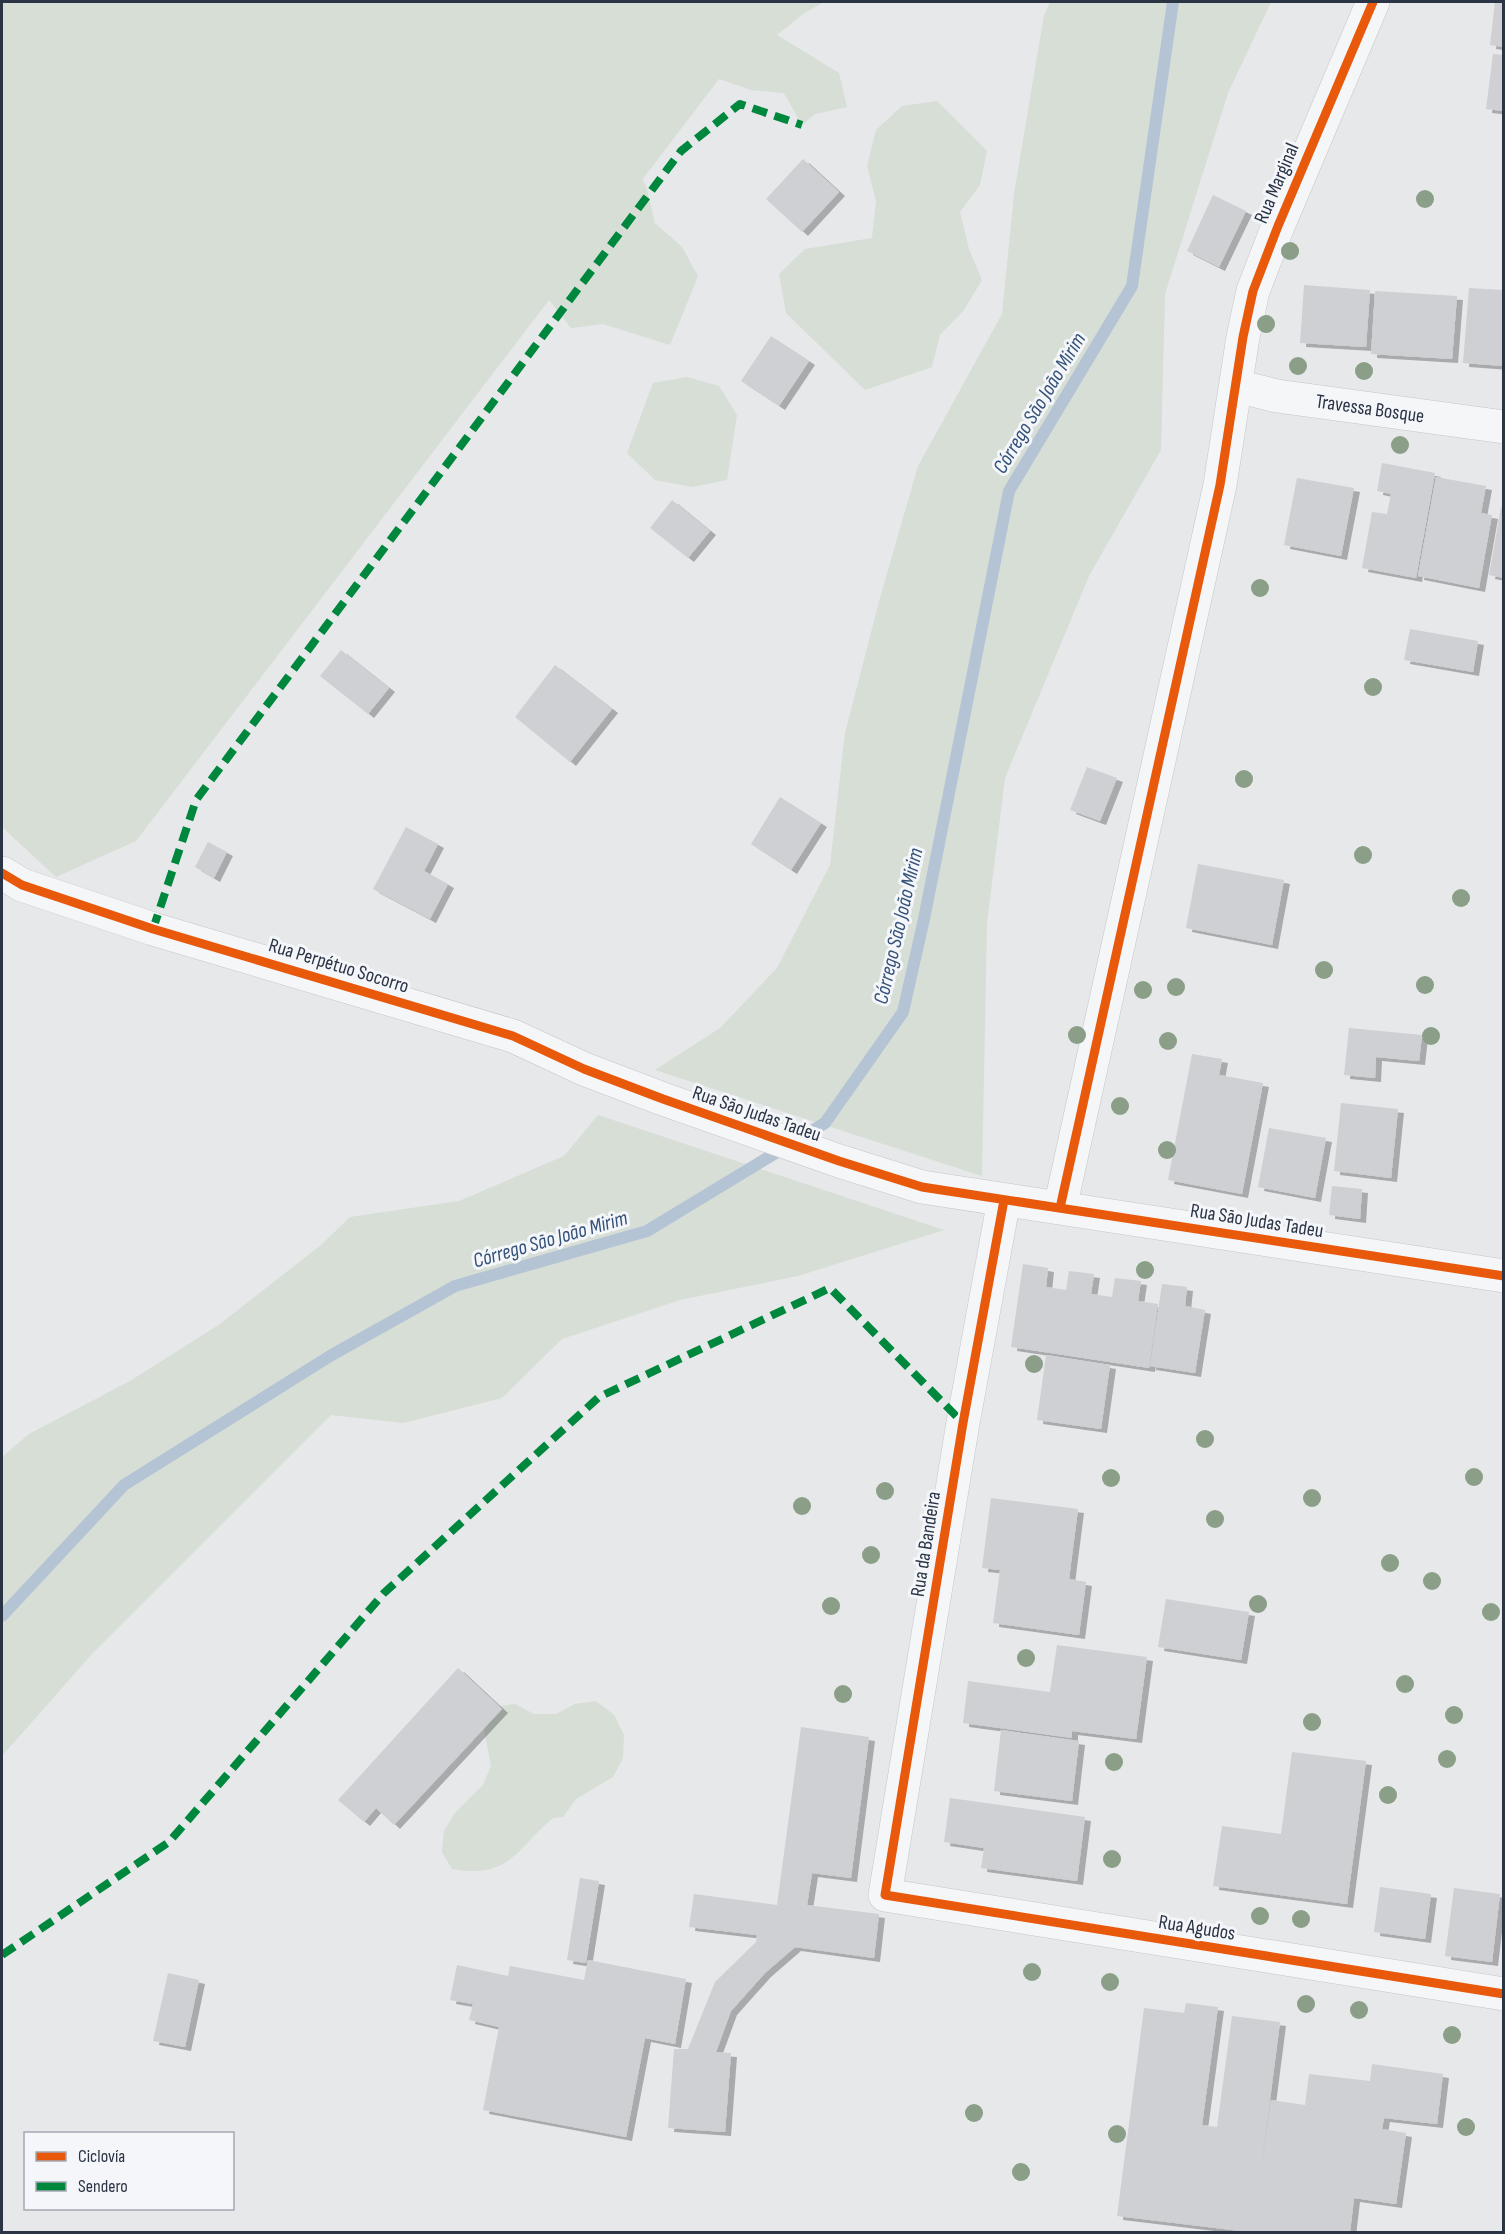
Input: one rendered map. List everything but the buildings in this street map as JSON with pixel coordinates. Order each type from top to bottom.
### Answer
[{"type":"street","name":"Rua Marginal","points":[[1060,1208],[1220,485],[1243,337],[1254,291],[1278,226],[1373,2]]},
{"type":"street","name":"Travessa Bosque","points":[[1237,386],[1277,396],[1503,427]]},
{"type":"street","name":"Rua Perpétuo Socorro","points":[[2,873],[22,885],[153,929],[513,1036],[584,1069],[663,1099]]},
{"type":"street","name":"Rua São Judas Tadeu","points":[[663,1099],[839,1161],[922,1187],[1503,1276]]},
{"type":"street","name":"Rua da Bandeira","points":[[885,1895],[963,1423],[1004,1200]]},
{"type":"street","name":"Rua Agudos","points":[[885,1895],[1503,1994]]},
{"type":"shaded area","points":[[2,2],[824,2],[803,14],[777,35],[839,73],[847,107],[815,114],[802,125],[784,93],[751,90],[719,79],[642,180],[646,186],[655,223],[682,247],[698,276],[670,345],[603,324],[571,328],[549,300],[136,841],[56,877],[2,827]]},
{"type":"shaded area","points":[[1050,2],[1271,2],[1228,93],[1165,294],[1161,450],[1089,576],[1005,778],[987,923],[982,1176],[655,1070],[720,1028],[777,968],[830,865],[845,733],[880,598],[918,466],[1002,314],[1014,194],[1044,15]]},
{"type":"shaded area","points":[[937,101],[987,151],[980,185],[960,212],[969,249],[982,280],[964,310],[940,335],[932,367],[865,390],[786,313],[779,274],[805,249],[872,238],[876,201],[867,166],[876,130],[902,106]]},
{"type":"shaded area","points":[[687,377],[719,386],[737,415],[727,480],[692,487],[655,480],[627,453],[653,383]]},
{"type":"shaded area","points":[[598,1115],[944,1230],[798,1276],[680,1300],[562,1339],[502,1398],[403,1423],[331,1415],[92,1654],[2,1756],[2,1457],[29,1434],[130,1381],[220,1324],[321,1245],[350,1217],[459,1201],[564,1156]]},
{"type":"shaded area","points":[[596,1701],[614,1715],[624,1735],[623,1758],[613,1777],[576,1799],[563,1817],[553,1818],[510,1860],[487,1870],[452,1869],[442,1852],[444,1831],[454,1814],[483,1785],[491,1766],[483,1724],[494,1707],[515,1704],[534,1714],[556,1714],[575,1704]]},
{"type":"waterway","name":"Córrego São João Mirim","points":[[2,1616],[124,1485],[330,1356],[455,1286],[647,1231],[825,1123],[903,1012],[924,919],[1009,491],[1132,286],[1173,2]]},
{"type":"marked path","points":[[153,929],[196,800],[681,151],[740,104],[802,125]]},
{"type":"marked path","points":[[2,1955],[169,1842],[384,1593],[599,1397],[830,1288],[963,1423]]},
{"type":"cycle path","points":[[1060,1208],[1220,485],[1243,337],[1253,291],[1278,226],[1373,2]]},
{"type":"cycle path","points":[[2,873],[22,885],[153,929],[513,1036],[584,1069],[663,1099],[839,1161],[922,1187],[1504,1276]]},
{"type":"cycle path","points":[[1004,1200],[963,1423],[885,1895],[1504,1994]]}]
